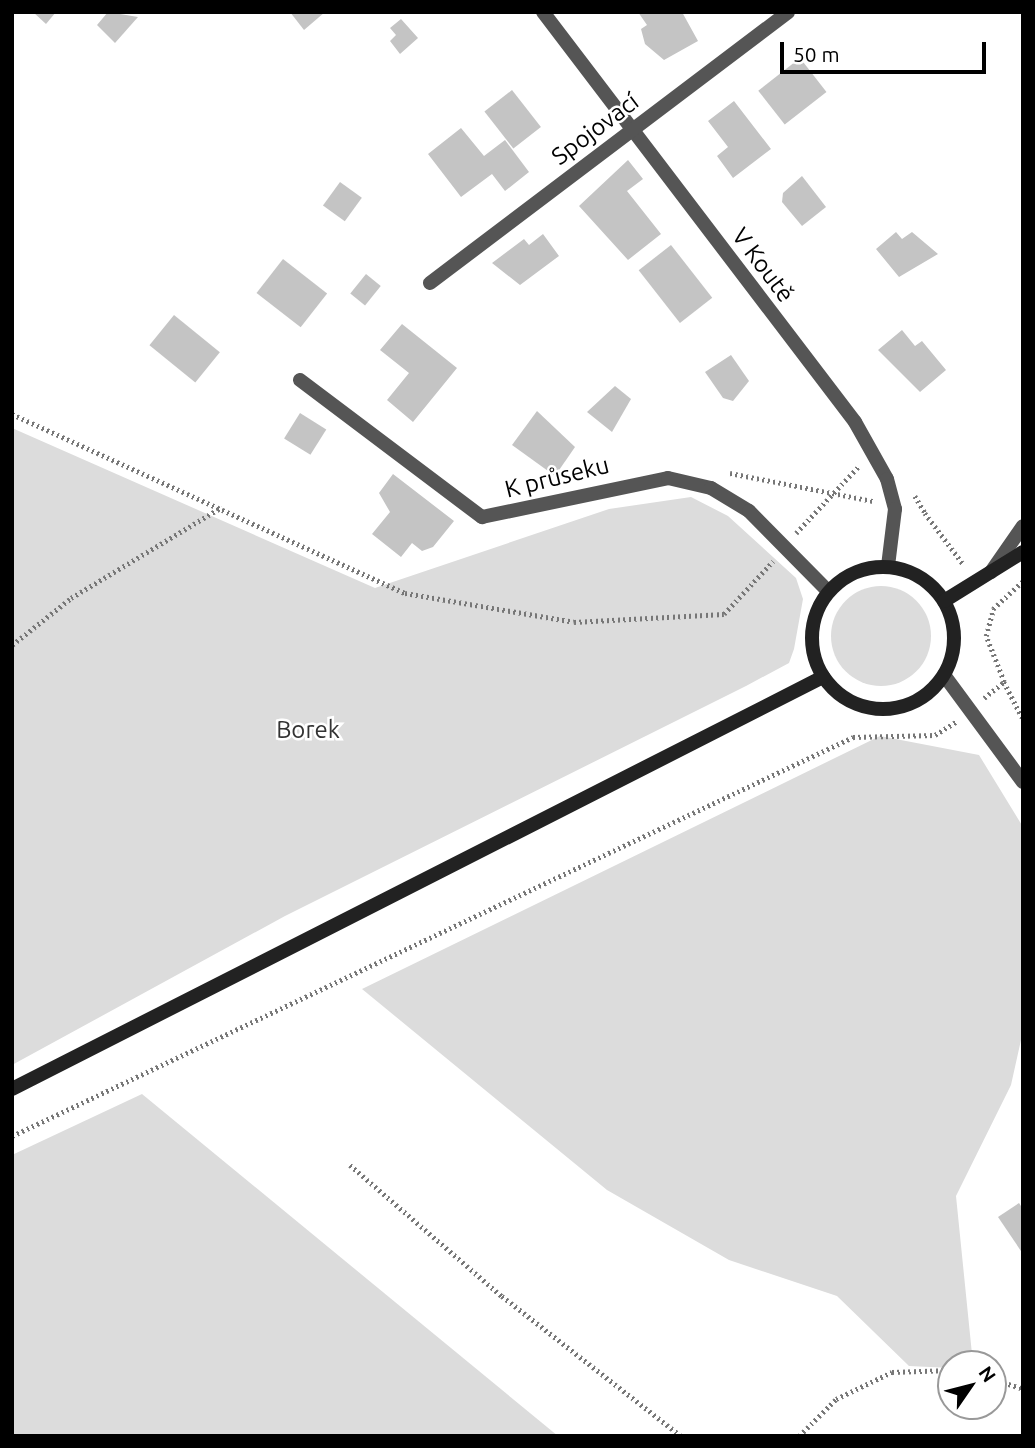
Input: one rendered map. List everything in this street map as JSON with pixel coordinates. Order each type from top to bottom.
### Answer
[{"type":"main road","points":[[944,601],[1023,552]]},
{"type":"main road","points":[[888,566],[926,581],[944,601],[954,638],[944,676],[921,698],[876,709],[845,699],[822,677],[811,633],[828,591],[855,572],[888,566]]},
{"type":"main road","points":[[12,1089],[822,677]]},
{"type":"street","name":"V Koutě","points":[[542,12],[874,454],[894,505],[888,566]]},
{"type":"street","name":"Spojovací","points":[[430,283],[788,12]]},
{"type":"street","name":"K průseku","points":[[300,380],[482,516],[668,478],[711,488],[749,511],[828,591]]},
{"type":"street","points":[[991,572],[1023,526]]},
{"type":"street","points":[[944,676],[1023,782]]},
{"type":"path","points":[[12,414],[223,507],[405,593],[574,622],[724,614],[785,547],[828,492],[874,454]]},
{"type":"path","points":[[725,472],[894,505],[926,514]]},
{"type":"path","points":[[912,492],[993,609]]},
{"type":"path","points":[[12,645],[71,598],[223,507]]},
{"type":"path","points":[[1023,581],[993,609],[986,636],[1004,682],[1023,719]]},
{"type":"path","points":[[12,1136],[853,737],[935,735],[1004,682]]},
{"type":"path","points":[[350,1165],[502,1296],[681,1436]]},
{"type":"path","points":[[799,1436],[836,1399],[892,1372],[937,1370]]},
{"type":"green space","name":"Borek","points":[[12,428],[375,588],[609,509],[691,497],[728,516],[796,578],[803,599],[794,649],[789,663],[746,686],[285,916],[12,1065]]},
{"type":"green space","points":[[881,586],[900,590],[916,601],[927,617],[931,636],[927,655],[916,671],[900,682],[881,686],[862,682],[846,671],[835,655],[831,636],[835,617],[846,601],[862,590]]},
{"type":"green space","points":[[880,736],[979,755],[1023,827],[1023,1031],[1011,1085],[956,1196],[972,1350],[937,1350],[937,1367],[909,1366],[837,1296],[729,1260],[607,1190],[362,989]]},
{"type":"green space","points":[[142,1094],[558,1436],[12,1436],[12,1155]]},
{"type":"building","points":[[33,12],[56,12],[46,24]]},
{"type":"building","points":[[108,12],[138,17],[115,43],[97,25]]},
{"type":"building","points":[[290,12],[325,12],[304,30]]},
{"type":"building","points":[[638,12],[682,12],[698,41],[664,60],[645,44],[641,29],[647,25]]},
{"type":"building","points":[[401,19],[418,38],[400,54],[390,41],[396,35],[390,28]]},
{"type":"building","points":[[800,58],[826,92],[785,125],[758,91]]},
{"type":"building","points":[[512,90],[541,127],[513,149],[484,112]]},
{"type":"building","points":[[734,101],[771,149],[733,178],[717,156],[728,147],[708,121]]},
{"type":"building","points":[[461,128],[484,156],[505,140],[529,172],[505,191],[492,174],[461,197],[428,154]]},
{"type":"building","points":[[628,160],[643,179],[627,191],[661,234],[628,260],[579,206]]},
{"type":"building","points":[[802,176],[826,207],[802,226],[782,202],[783,193]]},
{"type":"building","points":[[340,182],[362,198],[345,221],[323,205]]},
{"type":"building","points":[[896,232],[902,239],[912,232],[938,254],[899,277],[876,249]]},
{"type":"building","points":[[543,234],[559,256],[520,285],[492,263],[524,239],[529,245]]},
{"type":"building","points":[[671,245],[712,298],[680,323],[639,270]]},
{"type":"building","points":[[283,259],[327,293],[301,327],[257,293]]},
{"type":"building","points":[[366,274],[381,286],[365,305],[350,293]]},
{"type":"building","points":[[174,315],[220,352],[195,382],[149,345]]},
{"type":"building","points":[[402,324],[457,368],[413,422],[387,400],[409,373],[380,350]]},
{"type":"building","points":[[902,330],[915,346],[922,341],[946,370],[920,392],[878,350]]},
{"type":"building","points":[[731,355],[749,381],[733,401],[723,398],[705,372]]},
{"type":"building","points":[[615,386],[631,399],[612,432],[587,412]]},
{"type":"building","points":[[537,411],[575,447],[555,476],[512,445]]},
{"type":"building","points":[[300,413],[326,429],[310,455],[284,438]]},
{"type":"building","points":[[393,474],[454,521],[433,547],[422,551],[412,543],[401,557],[372,534],[390,512],[379,493]]},
{"type":"building","points":[[1019,1203],[1023,1209],[1023,1254],[998,1217]]}]
